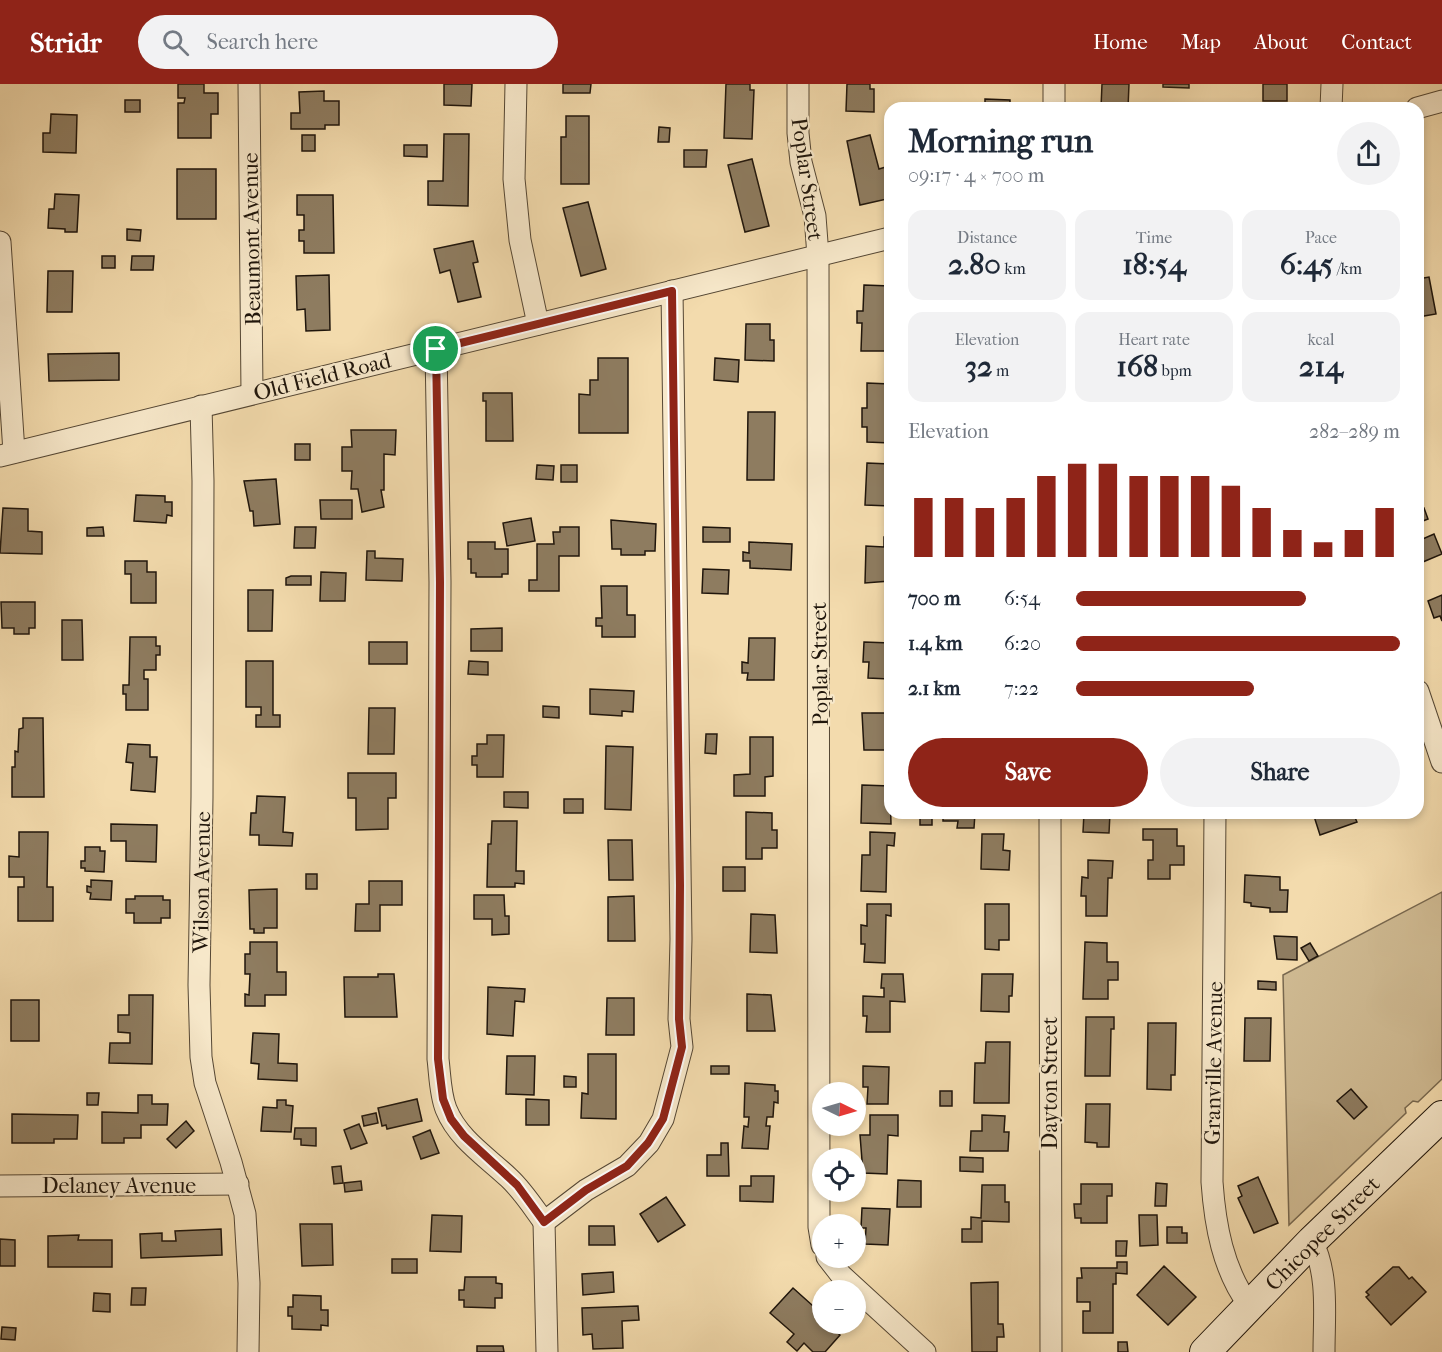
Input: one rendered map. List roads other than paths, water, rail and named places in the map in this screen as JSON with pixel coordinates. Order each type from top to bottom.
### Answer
[{"type":"main road","name":"Chicopee Street","points":[[1205,1352],[1312,1241],[1442,1116]]},
{"type":"street","name":"Beaumont Avenue","points":[[249,84],[252,393]]},
{"type":"street","points":[[516,84],[514,179],[520,240],[538,324]]},
{"type":"street","name":"Poplar Street","points":[[798,84],[800,152],[815,216],[818,256],[819,1214]]},
{"type":"street","points":[[1054,84],[1054,102]]},
{"type":"street","points":[[1331,102],[1332,84]]},
{"type":"street","points":[[1424,106],[1442,101]]},
{"type":"street","name":"Old Field Road","points":[[7,454],[884,240]]},
{"type":"street","points":[[0,242],[7,454]]},
{"type":"street","points":[[544,1222],[586,1190],[627,1166],[648,1143],[663,1119],[682,1047],[679,1019],[681,918],[672,291]]},
{"type":"street","points":[[436,349],[440,582],[438,1059],[441,1087],[446,1110],[464,1136],[517,1185],[544,1222],[548,1352]]},
{"type":"street","name":"Wilson Avenue","points":[[201,406],[202,798],[199,975],[201,1057],[205,1083],[238,1184],[245,1214],[248,1246],[248,1352]]},
{"type":"street","points":[[1424,709],[1442,762]]},
{"type":"street","name":"Dayton Street","points":[[1050,819],[1051,1352]]},
{"type":"street","name":"Granville Avenue","points":[[1215,819],[1212,1182],[1214,1214],[1226,1260],[1237,1286],[1249,1305]]},
{"type":"street","name":"Delaney Avenue","points":[[0,1186],[238,1184]]},
{"type":"street","points":[[1312,1241],[1323,1273],[1324,1352]]},
{"type":"street","points":[[836,1268],[848,1282],[925,1352]]}]
